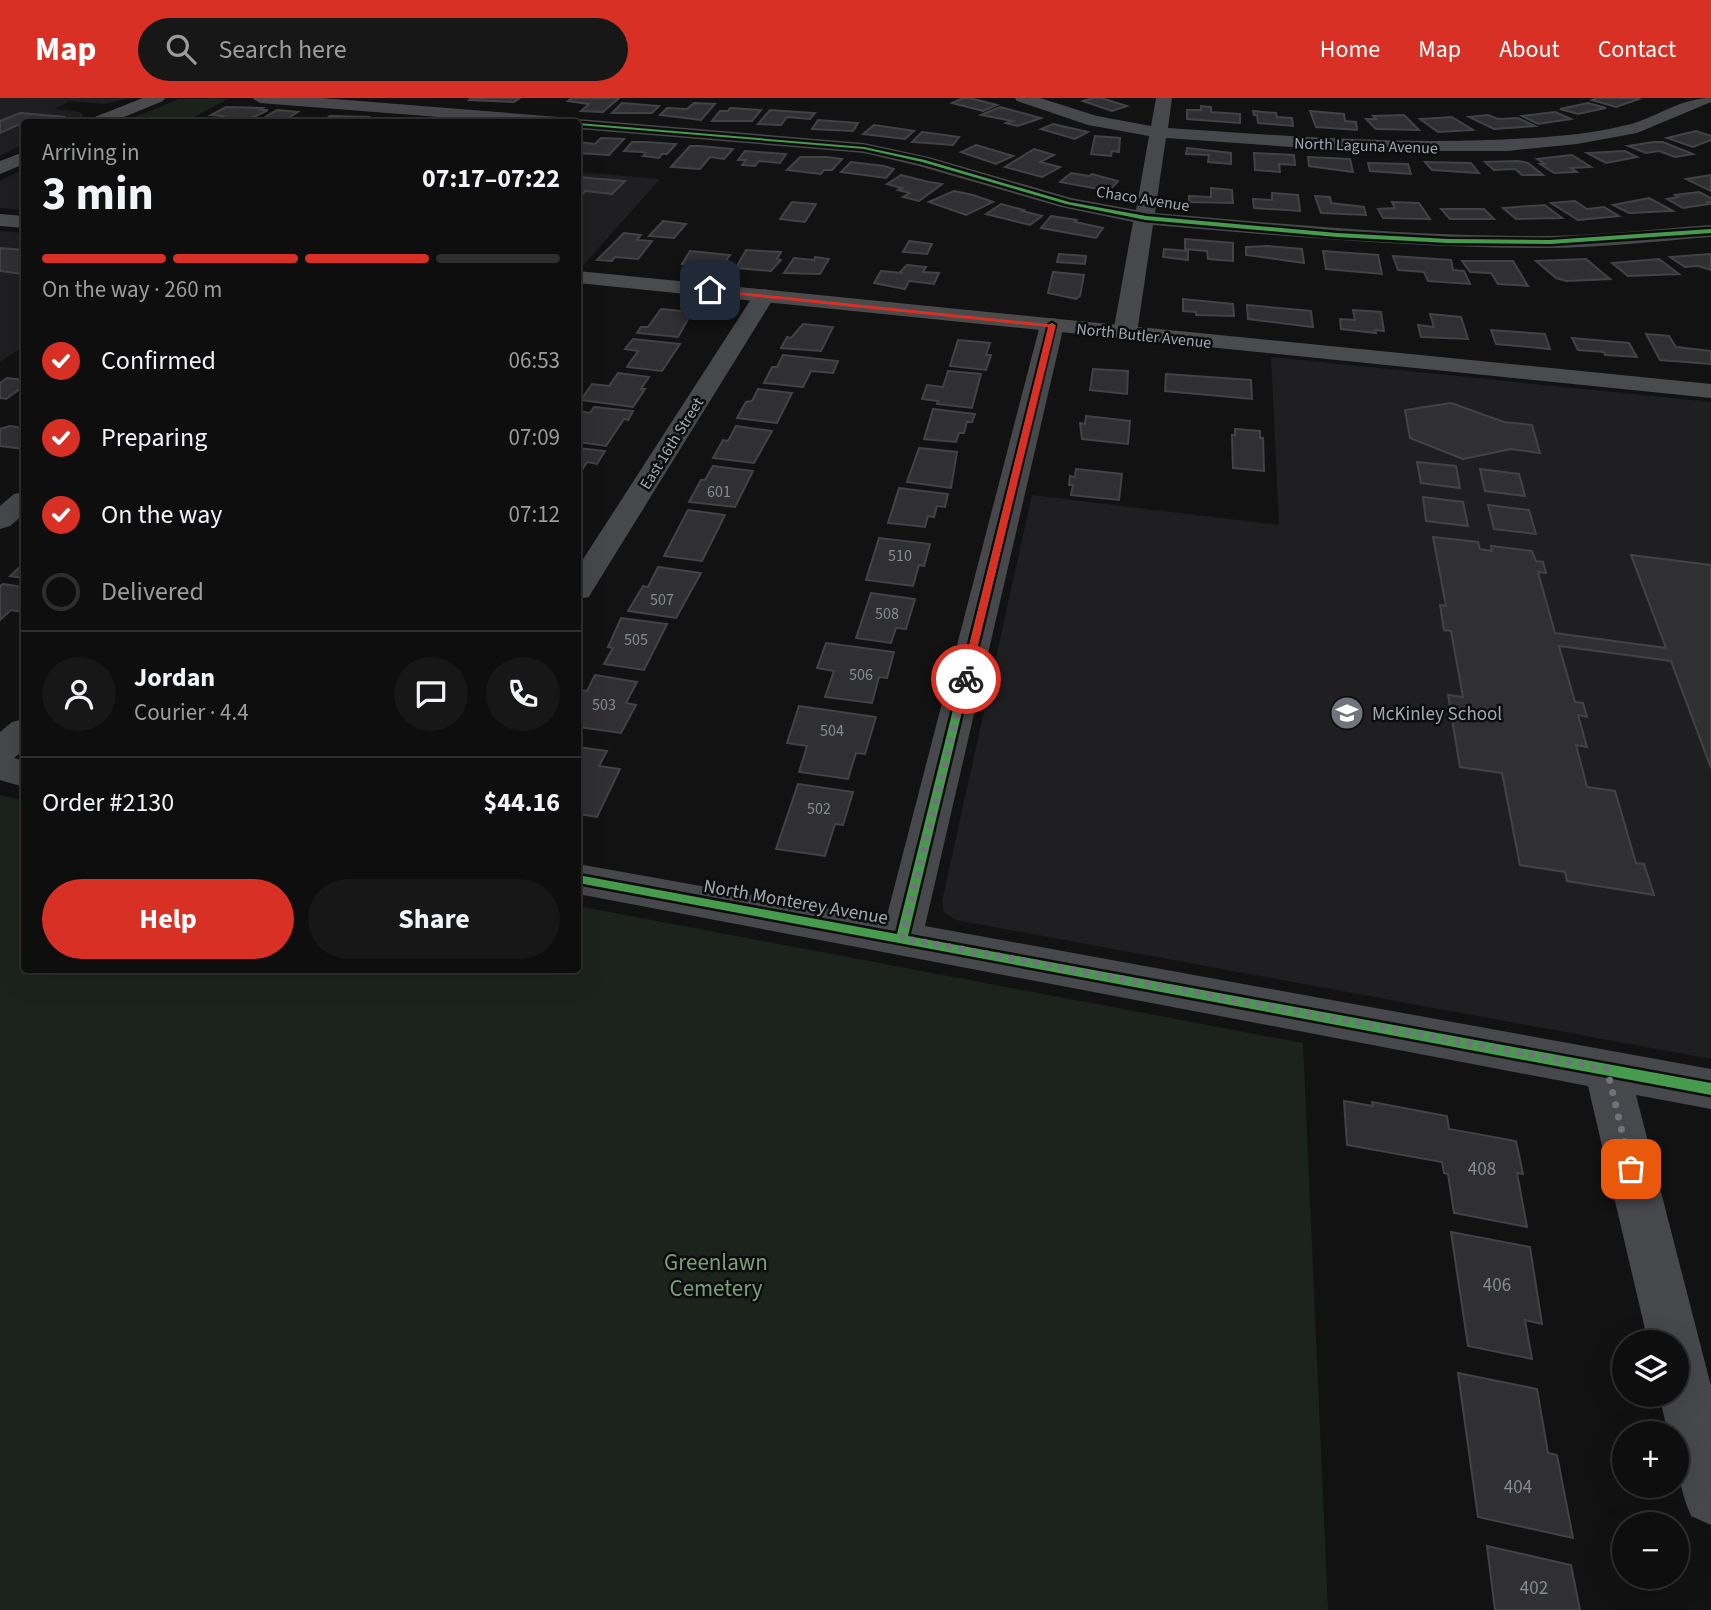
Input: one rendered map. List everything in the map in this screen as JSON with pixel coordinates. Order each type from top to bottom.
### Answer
[{"type":"main road","points":[[105,119],[157,98]]},
{"type":"main road","points":[[0,168],[21,158]]},
{"type":"main road","points":[[0,220],[21,222]]},
{"type":"main road","name":"North Butler Avenue","points":[[581,277],[1711,391]]},
{"type":"street","points":[[260,98],[517,119],[535,105]]},
{"type":"street","name":"North Laguna Avenue","points":[[1023,98],[1094,121],[1157,132],[1347,146],[1426,148],[1507,146],[1577,139],[1637,128],[1706,98]]},
{"type":"street","points":[[1125,333],[1164,98]]},
{"type":"street","name":"Chaco Avenue","points":[[581,124],[864,148],[923,161],[1058,200],[1146,218],[1337,235],[1448,241],[1550,242],[1711,231]]},
{"type":"street","name":"East 16th Street","points":[[581,585],[764,296]]},
{"type":"street","points":[[902,938],[1052,325]]},
{"type":"street","points":[[0,520],[21,502]]},
{"type":"street","points":[[0,751],[21,734]]},
{"type":"street","points":[[0,767],[21,773]]},
{"type":"street","name":"North Monterey Avenue","points":[[581,880],[1711,1089]]},
{"type":"street","points":[[1607,1069],[1671,1330]]},
{"type":"street","points":[[1689,1407],[1711,1496]]},
{"type":"shaded area","points":[[0,98],[132,98],[104,104],[70,101],[54,109],[80,112],[82,119],[21,119],[21,146],[0,156]]},
{"type":"shaded area","points":[[21,170],[21,210],[0,208],[0,181]]},
{"type":"shaded area","points":[[581,172],[660,179],[581,268]]},
{"type":"shaded area","points":[[0,231],[21,233],[21,348],[0,362]]},
{"type":"shaded area","name":"McKinley School","points":[[1271,357],[1711,402],[1711,1059],[956,920],[944,912],[942,901],[1032,495],[1279,525]]},
{"type":"green space","points":[[179,99],[228,99],[191,119],[130,119]]},
{"type":"green space","name":"Greenlawn Cemetery","points":[[0,795],[21,800],[21,973],[581,973],[581,907],[1303,1043],[1328,1610],[0,1610]]},
{"type":"building","points":[[520,98],[514,102],[469,100]]},
{"type":"building","points":[[572,98],[619,98],[603,112],[581,111],[589,104],[568,101]]},
{"type":"building","points":[[963,98],[997,105],[983,111],[952,103]]},
{"type":"building","points":[[1093,98],[1127,106],[1112,111],[1083,101]]},
{"type":"building","points":[[1639,99],[1616,107],[1592,100]]},
{"type":"building","points":[[622,103],[659,106],[652,113],[612,113]]},
{"type":"building","points":[[694,103],[715,104],[701,120],[660,115],[667,108],[687,109]]},
{"type":"building","points":[[1588,103],[1606,108],[1578,114],[1560,109]]},
{"type":"building","points":[[1201,106],[1211,107],[1211,112],[1240,114],[1240,123],[1187,119],[1187,110],[1201,110]]},
{"type":"building","points":[[226,107],[268,110],[250,119],[218,119],[223,116],[211,115]]},
{"type":"building","points":[[1000,107],[1041,118],[1018,126],[1006,123],[1012,121],[981,115]]},
{"type":"building","points":[[730,108],[761,110],[752,121],[712,121],[720,111],[728,111]]},
{"type":"building","points":[[277,110],[298,112],[287,119],[262,119]]},
{"type":"building","points":[[770,110],[815,113],[810,119],[787,117],[781,125],[758,124]]},
{"type":"building","points":[[1253,111],[1292,118],[1293,126],[1258,123],[1257,115],[1254,115]]},
{"type":"building","points":[[1310,111],[1344,114],[1345,121],[1356,122],[1357,130],[1316,127]]},
{"type":"building","points":[[1555,112],[1571,119],[1538,124],[1522,116]]},
{"type":"building","points":[[20,113],[65,117],[21,119],[21,123],[0,133],[0,121]]},
{"type":"building","points":[[1404,115],[1419,130],[1376,129],[1366,119],[1376,119],[1373,116]]},
{"type":"building","points":[[1488,115],[1498,119],[1518,118],[1535,126],[1494,129],[1469,117]]},
{"type":"building","points":[[330,116],[368,117],[365,119],[326,119]]},
{"type":"building","points":[[1452,117],[1473,130],[1438,132],[1420,119]]},
{"type":"building","points":[[818,120],[858,123],[853,131],[812,129]]},
{"type":"building","points":[[1053,124],[1088,132],[1075,139],[1041,129]]},
{"type":"building","points":[[874,125],[914,131],[905,139],[863,134]]},
{"type":"building","points":[[1696,131],[1711,136],[1711,140],[1693,147],[1667,138]]},
{"type":"building","points":[[922,132],[959,137],[953,145],[912,142]]},
{"type":"building","points":[[1095,136],[1120,138],[1119,152],[1112,151],[1111,156],[1091,154]]},
{"type":"building","points":[[601,138],[624,139],[609,155],[581,153],[581,142],[595,144]]},
{"type":"building","points":[[632,142],[676,144],[659,158],[643,156],[646,153],[642,152],[624,151]]},
{"type":"building","points":[[1663,142],[1693,154],[1675,157],[1659,151],[1646,153],[1628,146]]},
{"type":"building","points":[[976,145],[1013,156],[996,164],[961,152]]},
{"type":"building","points":[[690,146],[733,149],[724,159],[710,157],[700,169],[671,167]]},
{"type":"building","points":[[1187,148],[1231,153],[1231,164],[1208,162],[1209,155],[1186,154]]},
{"type":"building","points":[[1034,149],[1054,155],[1040,162],[1060,167],[1042,177],[1005,167]]},
{"type":"building","points":[[745,151],[786,154],[780,163],[759,161],[755,166],[742,165],[746,160],[738,160]]},
{"type":"building","points":[[1625,151],[1637,157],[1606,163],[1587,153]]},
{"type":"building","points":[[1254,153],[1294,155],[1295,165],[1279,164],[1280,172],[1255,170]]},
{"type":"building","points":[[1572,155],[1591,167],[1571,168],[1577,172],[1554,173],[1537,159]]},
{"type":"building","points":[[800,157],[842,159],[832,170],[824,170],[821,174],[787,170]]},
{"type":"building","points":[[1308,157],[1350,159],[1353,172],[1309,166]]},
{"type":"building","points":[[851,162],[894,169],[886,178],[841,172]]},
{"type":"building","points":[[1425,162],[1471,163],[1479,173],[1432,170]]},
{"type":"building","points":[[1485,162],[1528,163],[1543,175],[1522,175],[1515,169],[1494,170]]},
{"type":"building","points":[[1368,163],[1408,164],[1411,174],[1370,171]]},
{"type":"building","points":[[1071,173],[1089,176],[1092,174],[1118,181],[1109,191],[1060,182]]},
{"type":"building","points":[[901,175],[942,184],[919,201],[903,197],[910,193],[887,184]]},
{"type":"building","points":[[1711,175],[1711,191],[1686,179]]},
{"type":"building","points":[[581,177],[625,181],[612,194],[585,191],[581,196]]},
{"type":"building","points":[[1211,188],[1232,190],[1233,203],[1189,202],[1189,196],[1211,197]]},
{"type":"building","points":[[954,191],[993,202],[966,215],[929,202]]},
{"type":"building","points":[[1699,192],[1711,198],[1711,202],[1706,202],[1710,204],[1683,208],[1667,199],[1678,197],[1675,195]]},
{"type":"building","points":[[1272,193],[1298,195],[1300,211],[1254,208],[1253,199],[1272,200]]},
{"type":"building","points":[[1315,196],[1330,197],[1331,203],[1364,207],[1366,215],[1321,213]]},
{"type":"building","points":[[1649,198],[1673,211],[1629,213],[1613,205]]},
{"type":"building","points":[[1575,201],[1587,209],[1604,207],[1619,216],[1578,220],[1551,203]]},
{"type":"building","points":[[792,202],[816,204],[805,222],[780,219]]},
{"type":"building","points":[[1392,202],[1419,203],[1430,219],[1383,218],[1378,209],[1395,208]]},
{"type":"building","points":[[1001,204],[1042,216],[1030,225],[986,214]]},
{"type":"building","points":[[1545,205],[1562,218],[1516,219],[1503,208]]},
{"type":"building","points":[[1441,209],[1484,209],[1494,219],[1450,219]]},
{"type":"building","points":[[1051,216],[1103,228],[1096,238],[1041,228]]},
{"type":"building","points":[[663,221],[686,224],[674,238],[649,236]]},
{"type":"building","points":[[624,233],[641,235],[637,240],[652,241],[638,259],[615,257],[612,261],[597,260]]},
{"type":"building","points":[[1185,239],[1233,243],[1233,261],[1208,259],[1207,251],[1185,249]]},
{"type":"building","points":[[909,241],[932,244],[927,254],[903,252]]},
{"type":"building","points":[[1246,247],[1302,249],[1304,263],[1246,255]]},
{"type":"building","points":[[0,248],[21,250],[21,274],[0,271]]},
{"type":"building","points":[[1164,249],[1188,251],[1188,260],[1163,257]]},
{"type":"building","points":[[746,250],[781,252],[777,259],[781,260],[771,271],[736,268]]},
{"type":"building","points":[[690,251],[730,255],[721,268],[682,264]]},
{"type":"building","points":[[1323,251],[1378,255],[1382,274],[1326,269]]},
{"type":"building","points":[[1059,254],[1086,256],[1085,264],[1057,262]]},
{"type":"building","points":[[1711,254],[1711,270],[1698,266],[1685,267],[1670,257]]},
{"type":"building","points":[[1393,256],[1451,260],[1453,270],[1464,271],[1470,284],[1428,281],[1424,272],[1398,270]]},
{"type":"building","points":[[815,257],[829,259],[820,274],[784,273],[794,258],[814,260]]},
{"type":"building","points":[[1586,259],[1610,279],[1566,281],[1556,278],[1536,261]]},
{"type":"building","points":[[1659,259],[1679,274],[1628,276],[1612,263]]},
{"type":"building","points":[[1462,261],[1513,261],[1528,286],[1498,284],[1491,273],[1470,272]]},
{"type":"building","points":[[907,265],[926,267],[923,272],[939,273],[934,284],[909,281],[905,289],[874,283],[881,271],[903,273],[900,272]]},
{"type":"building","points":[[1053,272],[1084,275],[1080,296],[1076,299],[1048,293]]},
{"type":"building","points":[[1183,299],[1233,304],[1234,316],[1196,315],[1196,312],[1183,311]]},
{"type":"building","points":[[1247,305],[1311,311],[1313,327],[1248,319]]},
{"type":"building","points":[[661,309],[692,312],[678,337],[637,333],[641,327],[648,327]]},
{"type":"building","points":[[1353,310],[1381,312],[1384,331],[1375,330],[1376,333],[1341,329],[1340,319],[1355,320]]},
{"type":"building","points":[[1430,314],[1461,317],[1468,339],[1421,337],[1418,325],[1434,327]]},
{"type":"building","points":[[803,324],[833,327],[821,351],[781,348],[787,337],[791,338]]},
{"type":"building","points":[[1491,330],[1545,334],[1550,349],[1496,344]]},
{"type":"building","points":[[1646,334],[1669,336],[1676,347],[1711,351],[1711,364],[1660,360]]},
{"type":"building","points":[[1572,338],[1629,343],[1637,357],[1578,350]]},
{"type":"building","points":[[633,339],[680,344],[662,371],[627,367],[638,351],[625,349]]},
{"type":"building","points":[[958,340],[990,343],[986,355],[991,355],[986,370],[950,366]]},
{"type":"building","points":[[783,355],[838,361],[833,373],[811,371],[803,387],[764,383],[772,367],[777,367]]},
{"type":"building","points":[[1093,369],[1128,371],[1127,394],[1090,390]]},
{"type":"building","points":[[948,371],[981,374],[972,408],[937,404],[938,401],[922,399],[927,385],[943,387]]},
{"type":"building","points":[[618,373],[649,377],[641,389],[645,389],[633,407],[581,400],[592,384],[609,386]]},
{"type":"building","points":[[1166,374],[1251,380],[1252,399],[1165,391]]},
{"type":"building","points":[[7,378],[21,380],[21,388],[6,399],[0,398],[0,383]]},
{"type":"building","points":[[758,389],[792,393],[777,423],[737,418],[746,402],[752,401]]},
{"type":"building","points":[[1451,403],[1504,422],[1532,425],[1540,453],[1511,449],[1463,459],[1410,438],[1405,410]]},
{"type":"building","points":[[594,407],[633,411],[628,420],[624,419],[606,446],[581,442],[581,412],[590,413]]},
{"type":"building","points":[[933,409],[975,414],[972,422],[967,422],[964,433],[959,433],[956,442],[924,439]]},
{"type":"building","points":[[1086,416],[1130,421],[1128,444],[1082,439],[1080,423],[1085,424]]},
{"type":"building","points":[[10,426],[21,428],[21,449],[0,446],[0,429]]},
{"type":"building","points":[[736,426],[772,431],[754,463],[713,458],[723,440],[728,441]]},
{"type":"building","points":[[1235,429],[1260,431],[1260,438],[1263,438],[1264,471],[1233,468],[1232,435],[1235,435]]},
{"type":"building","points":[[581,448],[605,451],[597,464],[587,462],[581,471]]},
{"type":"building","points":[[919,448],[957,452],[951,488],[907,482]]},
{"type":"building","points":[[1417,462],[1456,466],[1460,488],[1421,483]]},
{"type":"building","points":[[713,466],[753,471],[735,507],[689,502],[701,480],[705,480]]},
{"type":"building","points":[[1076,469],[1122,474],[1119,500],[1071,495],[1073,485],[1069,485],[1070,476],[1075,477]]},
{"type":"building","points":[[1480,469],[1519,474],[1525,496],[1485,491]]},
{"type":"building","points":[[899,488],[948,494],[945,507],[937,506],[934,517],[928,516],[925,527],[888,523]]},
{"type":"building","points":[[1423,497],[1463,502],[1468,526],[1426,521]]},
{"type":"building","points":[[1488,505],[1529,510],[1536,534],[1494,529]]},
{"type":"building","points":[[688,510],[725,515],[702,561],[664,556]]},
{"type":"building","points":[[1433,537],[1478,542],[1480,549],[1492,551],[1491,546],[1532,551],[1536,561],[1543,562],[1546,573],[1538,572],[1555,633],[1666,648],[1631,555],[1711,565],[1711,768],[1671,661],[1559,646],[1575,702],[1583,703],[1587,717],[1578,715],[1587,747],[1576,745],[1587,787],[1615,791],[1636,863],[1644,864],[1654,895],[1567,881],[1565,872],[1520,865],[1502,773],[1460,767],[1448,695],[1463,697],[1451,631],[1444,630],[1440,605],[1446,606]]},
{"type":"building","points":[[879,538],[930,544],[924,566],[919,565],[913,586],[866,580]]},
{"type":"building","points":[[21,566],[21,578],[10,576]]},
{"type":"building","points":[[658,567],[701,573],[676,618],[628,611],[643,586],[648,587]]},
{"type":"building","points":[[0,586],[21,587],[21,612],[11,610],[0,620]]},
{"type":"building","points":[[871,593],[915,599],[906,629],[896,628],[891,643],[856,638]]},
{"type":"building","points":[[621,618],[667,624],[644,670],[604,664],[613,648],[608,647]]},
{"type":"building","points":[[826,643],[894,652],[887,678],[879,677],[872,703],[825,697],[834,671],[817,668]]},
{"type":"building","points":[[595,675],[637,682],[626,703],[636,705],[621,733],[581,727],[581,690],[587,691]]},
{"type":"building","points":[[799,706],[876,717],[865,754],[856,753],[848,779],[799,772],[807,746],[787,743]]},
{"type":"building","points":[[581,747],[607,751],[599,766],[620,769],[597,817],[581,814]]},
{"type":"building","points":[[798,784],[853,792],[843,825],[835,824],[825,856],[776,849]]},
{"type":"building","points":[[1344,1101],[1373,1106],[1372,1102],[1447,1116],[1449,1129],[1516,1141],[1523,1174],[1517,1173],[1527,1227],[1454,1213],[1448,1174],[1444,1173],[1442,1162],[1347,1145]]},
{"type":"building","points":[[1451,1232],[1530,1247],[1542,1324],[1525,1320],[1532,1359],[1468,1346]]},
{"type":"building","points":[[1458,1373],[1537,1389],[1548,1453],[1557,1455],[1573,1538],[1478,1517]]},
{"type":"building","points":[[1487,1546],[1571,1565],[1580,1610],[1495,1610]]},
{"type":"cycle path","points":[[581,124],[864,148],[923,161],[1068,203],[1146,218],[1337,235],[1448,241],[1550,242],[1711,231]]},
{"type":"cycle path","points":[[902,938],[1052,325]]},
{"type":"cycle path","points":[[581,880],[1711,1089]]},
{"type":"way so far","points":[[966,679],[902,938],[1607,1069],[1631,1169]]},
{"type":"place","name":"McKinley School","points":[[1347,713]]},
{"type":"route","points":[[710,290],[1052,325],[966,679]]}]
